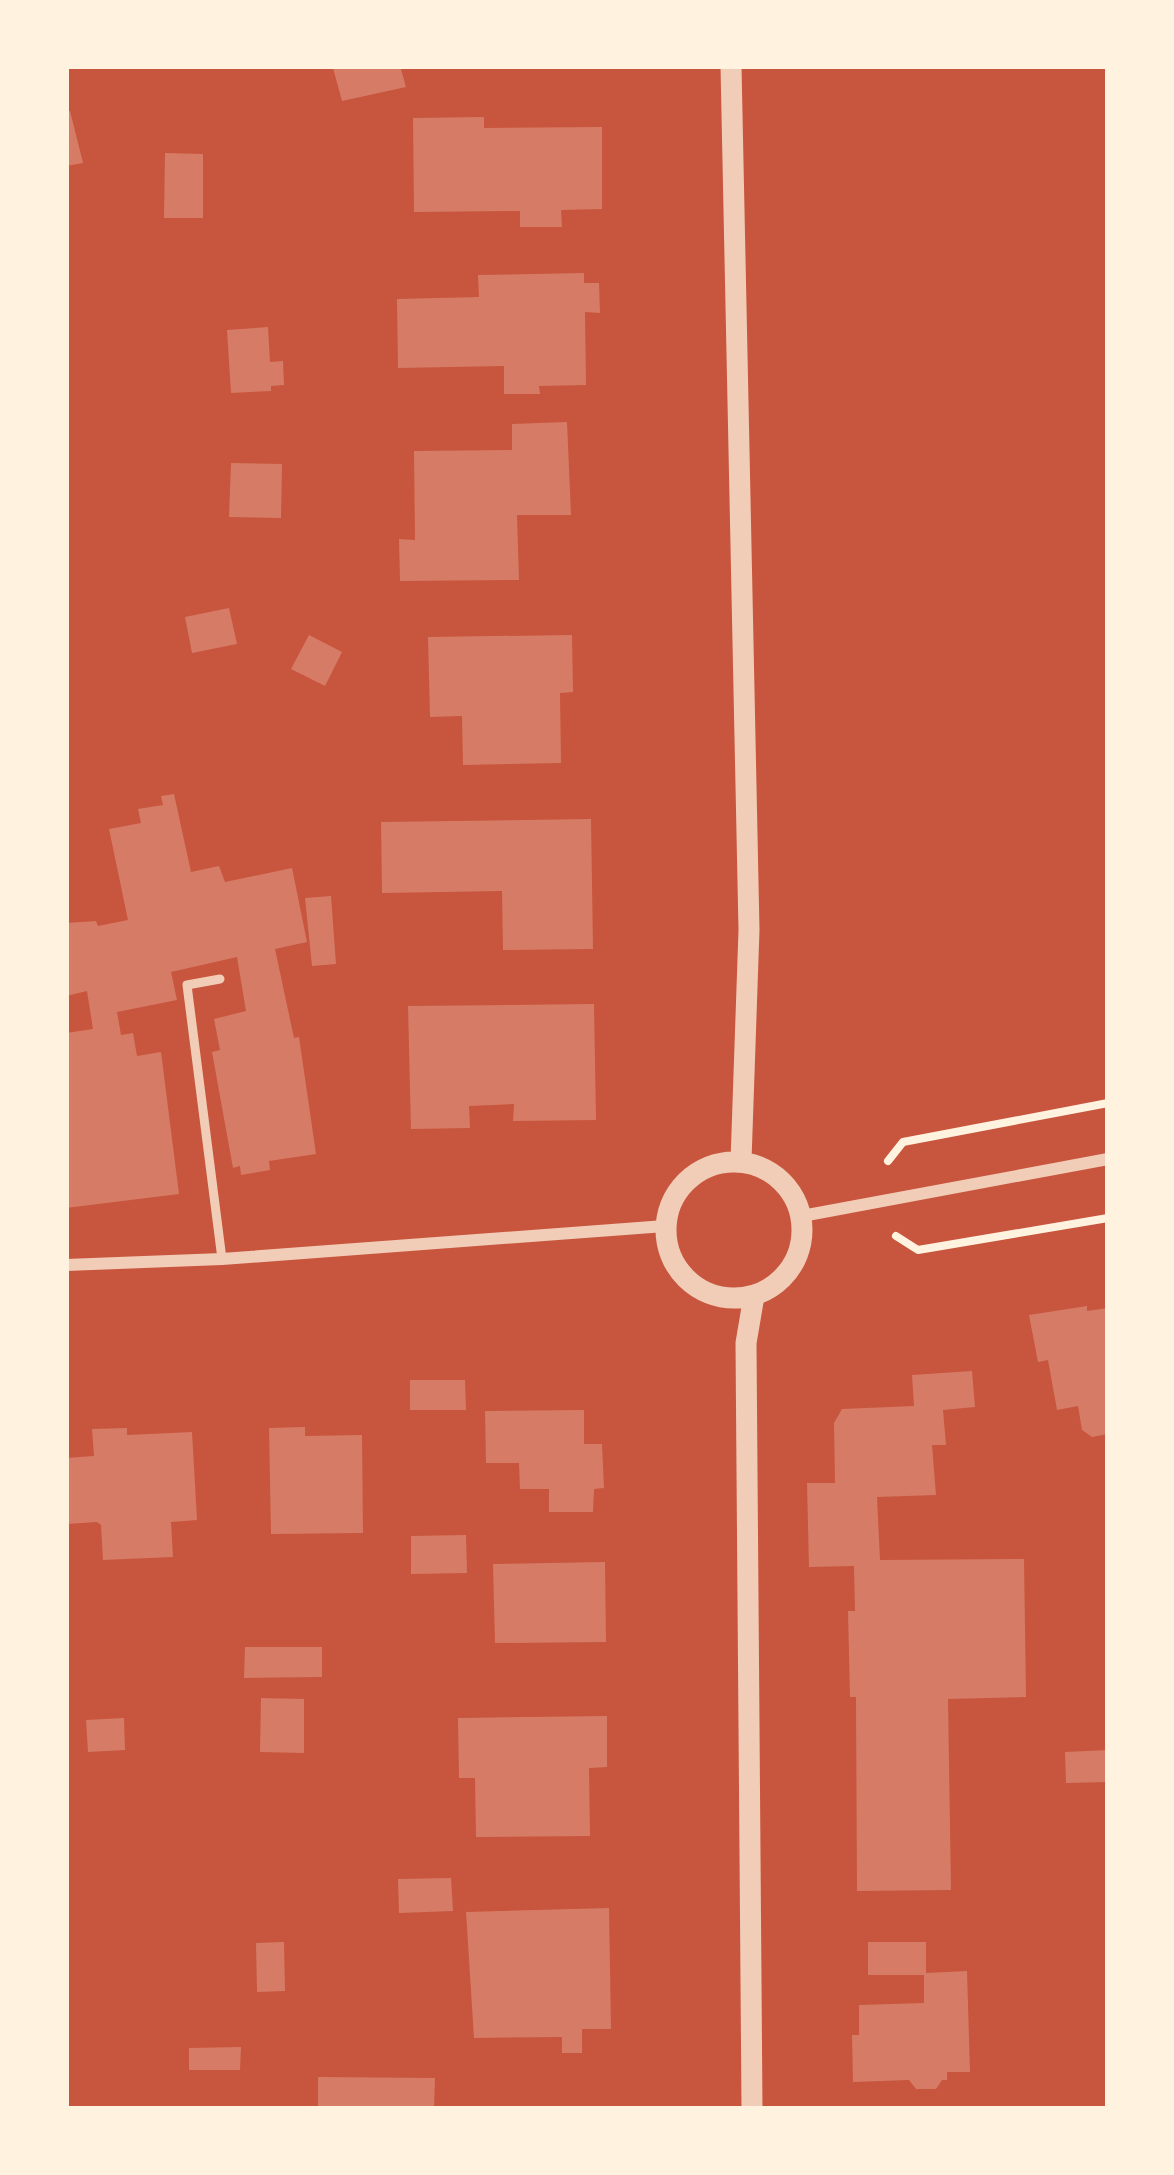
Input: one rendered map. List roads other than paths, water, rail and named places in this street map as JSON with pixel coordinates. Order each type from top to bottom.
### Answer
[{"type":"street","points":[[731,66],[749,930],[741,1161]]},
{"type":"street","points":[[802,1216],[1108,1159]]},
{"type":"street","points":[[741,1161],[769,1170],[791,1190],[802,1216],[802,1241],[794,1265],[776,1284],[754,1296],[711,1294],[692,1284],[677,1268],[668,1248],[665,1226],[673,1200],[690,1178],[713,1164],[741,1161]]},
{"type":"street","points":[[66,1265],[222,1259],[665,1226]]},
{"type":"street","points":[[752,2109],[746,1342],[754,1296]]},
{"type":"lane","points":[[220,980],[187,985],[222,1259]]}]
